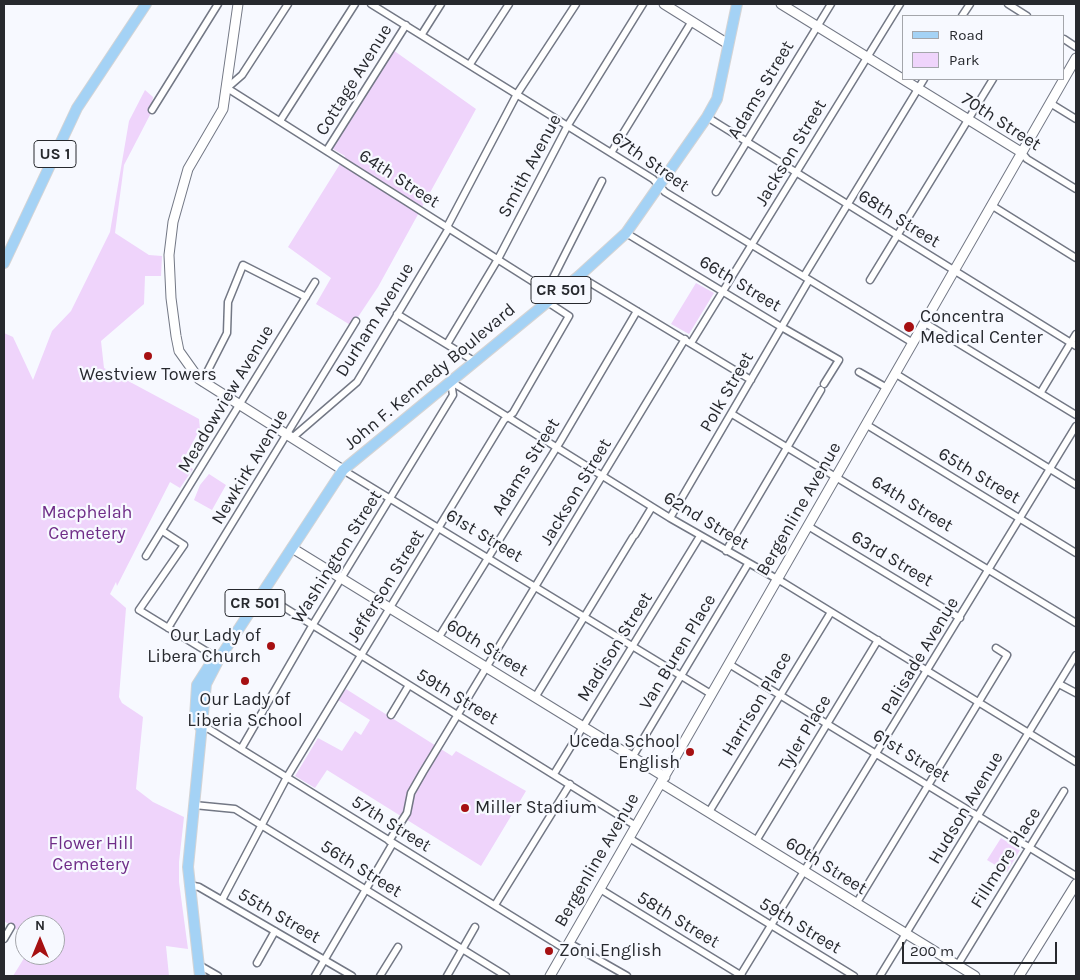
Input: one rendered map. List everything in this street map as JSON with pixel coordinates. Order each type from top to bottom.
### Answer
[{"type":"main road","name":"US 1","points":[[4,263],[77,108],[146,4]]},
{"type":"main road","name":"John F. Kennedy Boulevard","points":[[200,976],[188,867],[200,726],[203,718],[206,684],[219,659],[343,470],[578,276],[626,233],[707,117],[717,99],[736,4]]},
{"type":"street","points":[[152,110],[218,4]]},
{"type":"street","points":[[238,4],[223,109],[188,169],[177,204],[169,255],[171,298],[179,351],[202,382],[227,334],[228,302],[243,265],[306,297]]},
{"type":"street","points":[[227,88],[242,75],[288,4]]},
{"type":"street","points":[[280,121],[355,4]]},
{"type":"street","name":"67th Street","points":[[371,4],[611,152],[659,185],[665,192],[913,343]]},
{"type":"street","points":[[422,34],[441,4]]},
{"type":"street","points":[[470,64],[509,4]]},
{"type":"street","name":"Durham Avenue","points":[[290,436],[357,382],[448,228],[517,94],[576,4]]},
{"type":"street","name":"Smith Avenue","points":[[446,344],[498,259],[568,125],[643,4]]},
{"type":"street","points":[[664,4],[728,44]]},
{"type":"street","name":"70th Street","points":[[781,4],[902,79]]},
{"type":"street","name":"Adams Street","points":[[716,192],[831,4]]},
{"type":"street","name":"Jackson Street","points":[[316,976],[366,890],[407,813],[411,793],[603,476],[688,341],[723,292],[900,4]]},
{"type":"street","points":[[963,15],[970,4]]},
{"type":"street","points":[[1008,4],[1025,15]]},
{"type":"street","points":[[611,152],[692,21]]},
{"type":"street","name":"Cottage Avenue","points":[[327,150],[406,25]]},
{"type":"street","points":[[1065,40],[1076,47]]},
{"type":"street","name":"Bergenline Avenue","points":[[1065,77],[1076,58]]},
{"type":"street","name":"70th Street","points":[[903,80],[1021,152],[1027,159],[1076,189]]},
{"type":"street","name":"Polk Street","points":[[670,518],[732,414],[848,205],[923,80]]},
{"type":"street","points":[[870,280],[992,80]]},
{"type":"street","name":"Bergenline Avenue","points":[[550,976],[1063,80]]},
{"type":"street","name":"64th Street","points":[[227,88],[498,259],[550,298]]},
{"type":"street","points":[[1050,103],[1076,119]]},
{"type":"street","name":"68th Street","points":[[707,117],[1074,344]]},
{"type":"street","points":[[550,298],[553,278],[602,182]]},
{"type":"street","points":[[991,205],[1076,258]]},
{"type":"street","name":"66th Street","points":[[626,233],[839,360],[787,446]]},
{"type":"street","points":[[578,276],[751,380]]},
{"type":"street","name":"Meadowview Avenue","points":[[146,556],[164,532],[315,282]]},
{"type":"street","name":"Jefferson Street","points":[[222,900],[288,778],[390,607],[569,316],[550,298]]},
{"type":"street","name":"Adams Street","points":[[439,637],[556,447],[636,311]]},
{"type":"street","points":[[397,314],[474,361]]},
{"type":"street","name":"Newkirk Avenue","points":[[168,628],[290,436],[356,321]]},
{"type":"street","points":[[925,323],[1076,415]]},
{"type":"street","points":[[1041,392],[1074,344],[1076,334]]},
{"type":"street","points":[[859,372],[887,388]]},
{"type":"street","points":[[896,374],[1076,485]]},
{"type":"street","name":"62nd Street","points":[[450,381],[670,518],[878,640],[927,672],[1076,762]]},
{"type":"street","name":"Washington Street","points":[[241,748],[312,626],[453,395],[450,381]]},
{"type":"street","name":"61st Street","points":[[202,382],[390,499],[440,527],[711,694]]},
{"type":"street","name":"64th Street","points":[[732,414],[1076,623]]},
{"type":"street","name":"65th Street","points":[[867,424],[1076,553]]},
{"type":"street","name":"Palisade Avenue","points":[[741,976],[1076,426]]},
{"type":"street","points":[[726,551],[787,446]]},
{"type":"street","points":[[536,696],[652,507]]},
{"type":"street","name":"63rd Street","points":[[808,526],[960,618]]},
{"type":"street","points":[[164,532],[184,545],[139,610],[219,659]]},
{"type":"street","name":"Madison Street","points":[[554,774],[700,536]]},
{"type":"street","name":"60th Street","points":[[292,548],[633,756],[663,780],[709,812],[975,976]]},
{"type":"street","name":"Van Buren Place","points":[[633,756],[748,564]]},
{"type":"street","name":"59th Street","points":[[261,594],[636,826]]},
{"type":"street","name":"Harrison Place","points":[[709,812],[831,612]]},
{"type":"street","name":"Tyler Place","points":[[756,841],[878,640]]},
{"type":"street","points":[[856,904],[1006,657],[1007,655],[996,648]]},
{"type":"street","name":"Hudson Avenue","points":[[880,976],[1076,655]]},
{"type":"street","name":"61st Street","points":[[728,664],[1076,876]]},
{"type":"street","points":[[1059,684],[1076,694]]},
{"type":"street","points":[[391,715],[409,685]]},
{"type":"street","name":"57th Street","points":[[200,726],[209,729],[241,748],[495,905],[567,946],[627,976]]},
{"type":"street","points":[[495,905],[570,784]]},
{"type":"street","name":"Fillmore Place","points":[[957,966],[1064,791]]},
{"type":"street","name":"56th Street","points":[[194,805],[235,808],[506,976]]},
{"type":"street","name":"59th Street","points":[[629,838],[854,976]]},
{"type":"street","name":"55th Street","points":[[189,884],[199,887],[352,976]]},
{"type":"street","points":[[1019,976],[1076,884]]},
{"type":"street","name":"58th Street","points":[[600,890],[741,976]]},
{"type":"street","points":[[4,939],[11,927]]},
{"type":"street","points":[[447,976],[475,927]]},
{"type":"street","points":[[257,963],[275,931]]},
{"type":"street","points":[[380,976],[398,947]]},
{"type":"street","points":[[199,965],[218,976]]},
{"type":"green space","points":[[393,50],[476,109],[378,287],[352,326],[316,304],[331,278],[288,247],[345,156],[333,149],[333,145]]},
{"type":"green space","points":[[145,90],[153,97],[151,113],[124,165],[115,233],[149,255],[162,256],[161,276],[145,276],[144,304],[101,341],[104,368],[199,419],[200,429],[182,462],[193,469],[180,488],[170,482],[117,586],[116,582],[110,594],[126,608],[119,697],[122,703],[143,717],[136,789],[153,802],[184,817],[179,862],[179,882],[188,949],[166,946],[169,976],[13,976],[20,965],[65,965],[65,915],[15,915],[15,928],[4,921],[4,333],[13,337],[33,380],[52,331],[71,311],[110,232],[129,121]]},
{"type":"green space","points":[[696,283],[714,293],[689,334],[671,324]]},
{"type":"green space","points":[[209,474],[226,485],[212,510],[194,500],[200,485]]},
{"type":"green space","points":[[346,689],[452,756],[456,751],[526,791],[481,866],[327,770],[315,788],[295,776],[318,738],[342,751],[355,731],[361,735],[370,720],[338,700]]},
{"type":"green space","points":[[1001,838],[1020,850],[1007,872],[987,860]]},
{"type":"place","name":"Concentra Medical Center","points":[[909,327]]},
{"type":"place","name":"Westview Towers","points":[[148,356]]},
{"type":"place","name":"Our Lady of Libera Church","points":[[271,646]]},
{"type":"place","name":"Our Lady of Liberia School","points":[[245,681]]},
{"type":"place","name":"Uceda School English","points":[[690,752]]},
{"type":"place","name":"Miller Stadium","points":[[465,808]]},
{"type":"place","name":"Zoni English","points":[[549,951]]},
{"type":"park label","name":"Macphelah Cemetery","points":[[87,523]]},
{"type":"park label","name":"Flower Hill Cemetery","points":[[91,854]]}]
